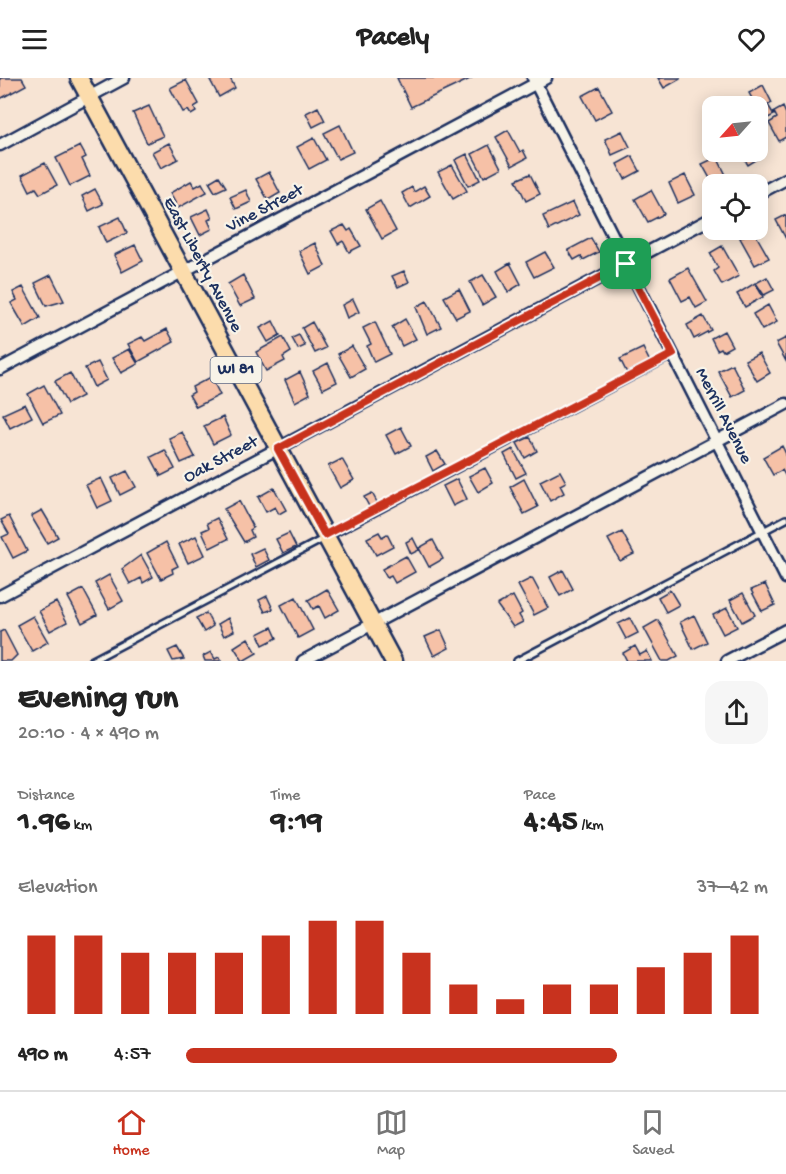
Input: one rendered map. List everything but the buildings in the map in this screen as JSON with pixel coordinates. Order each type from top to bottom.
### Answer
[{"type":"main road","name":"East Liberty Avenue","points":[[79,78],[393,661]]},
{"type":"street","points":[[0,145],[124,78]]},
{"type":"street","name":"Vine Street","points":[[0,369],[534,81],[546,78]]},
{"type":"street","name":"Merrill Avenue","points":[[534,81],[786,578]]},
{"type":"street","points":[[768,189],[786,179]]},
{"type":"street","name":"Oak Street","points":[[0,596],[702,223]]},
{"type":"street","points":[[303,661],[786,404]]},
{"type":"street","points":[[727,661],[786,630]]},
{"type":"lane","points":[[91,661],[325,535],[673,354]]},
{"type":"lane","points":[[517,661],[786,519]]},
{"type":"route","points":[[626,264],[673,354],[325,535],[278,449],[626,264]]}]
